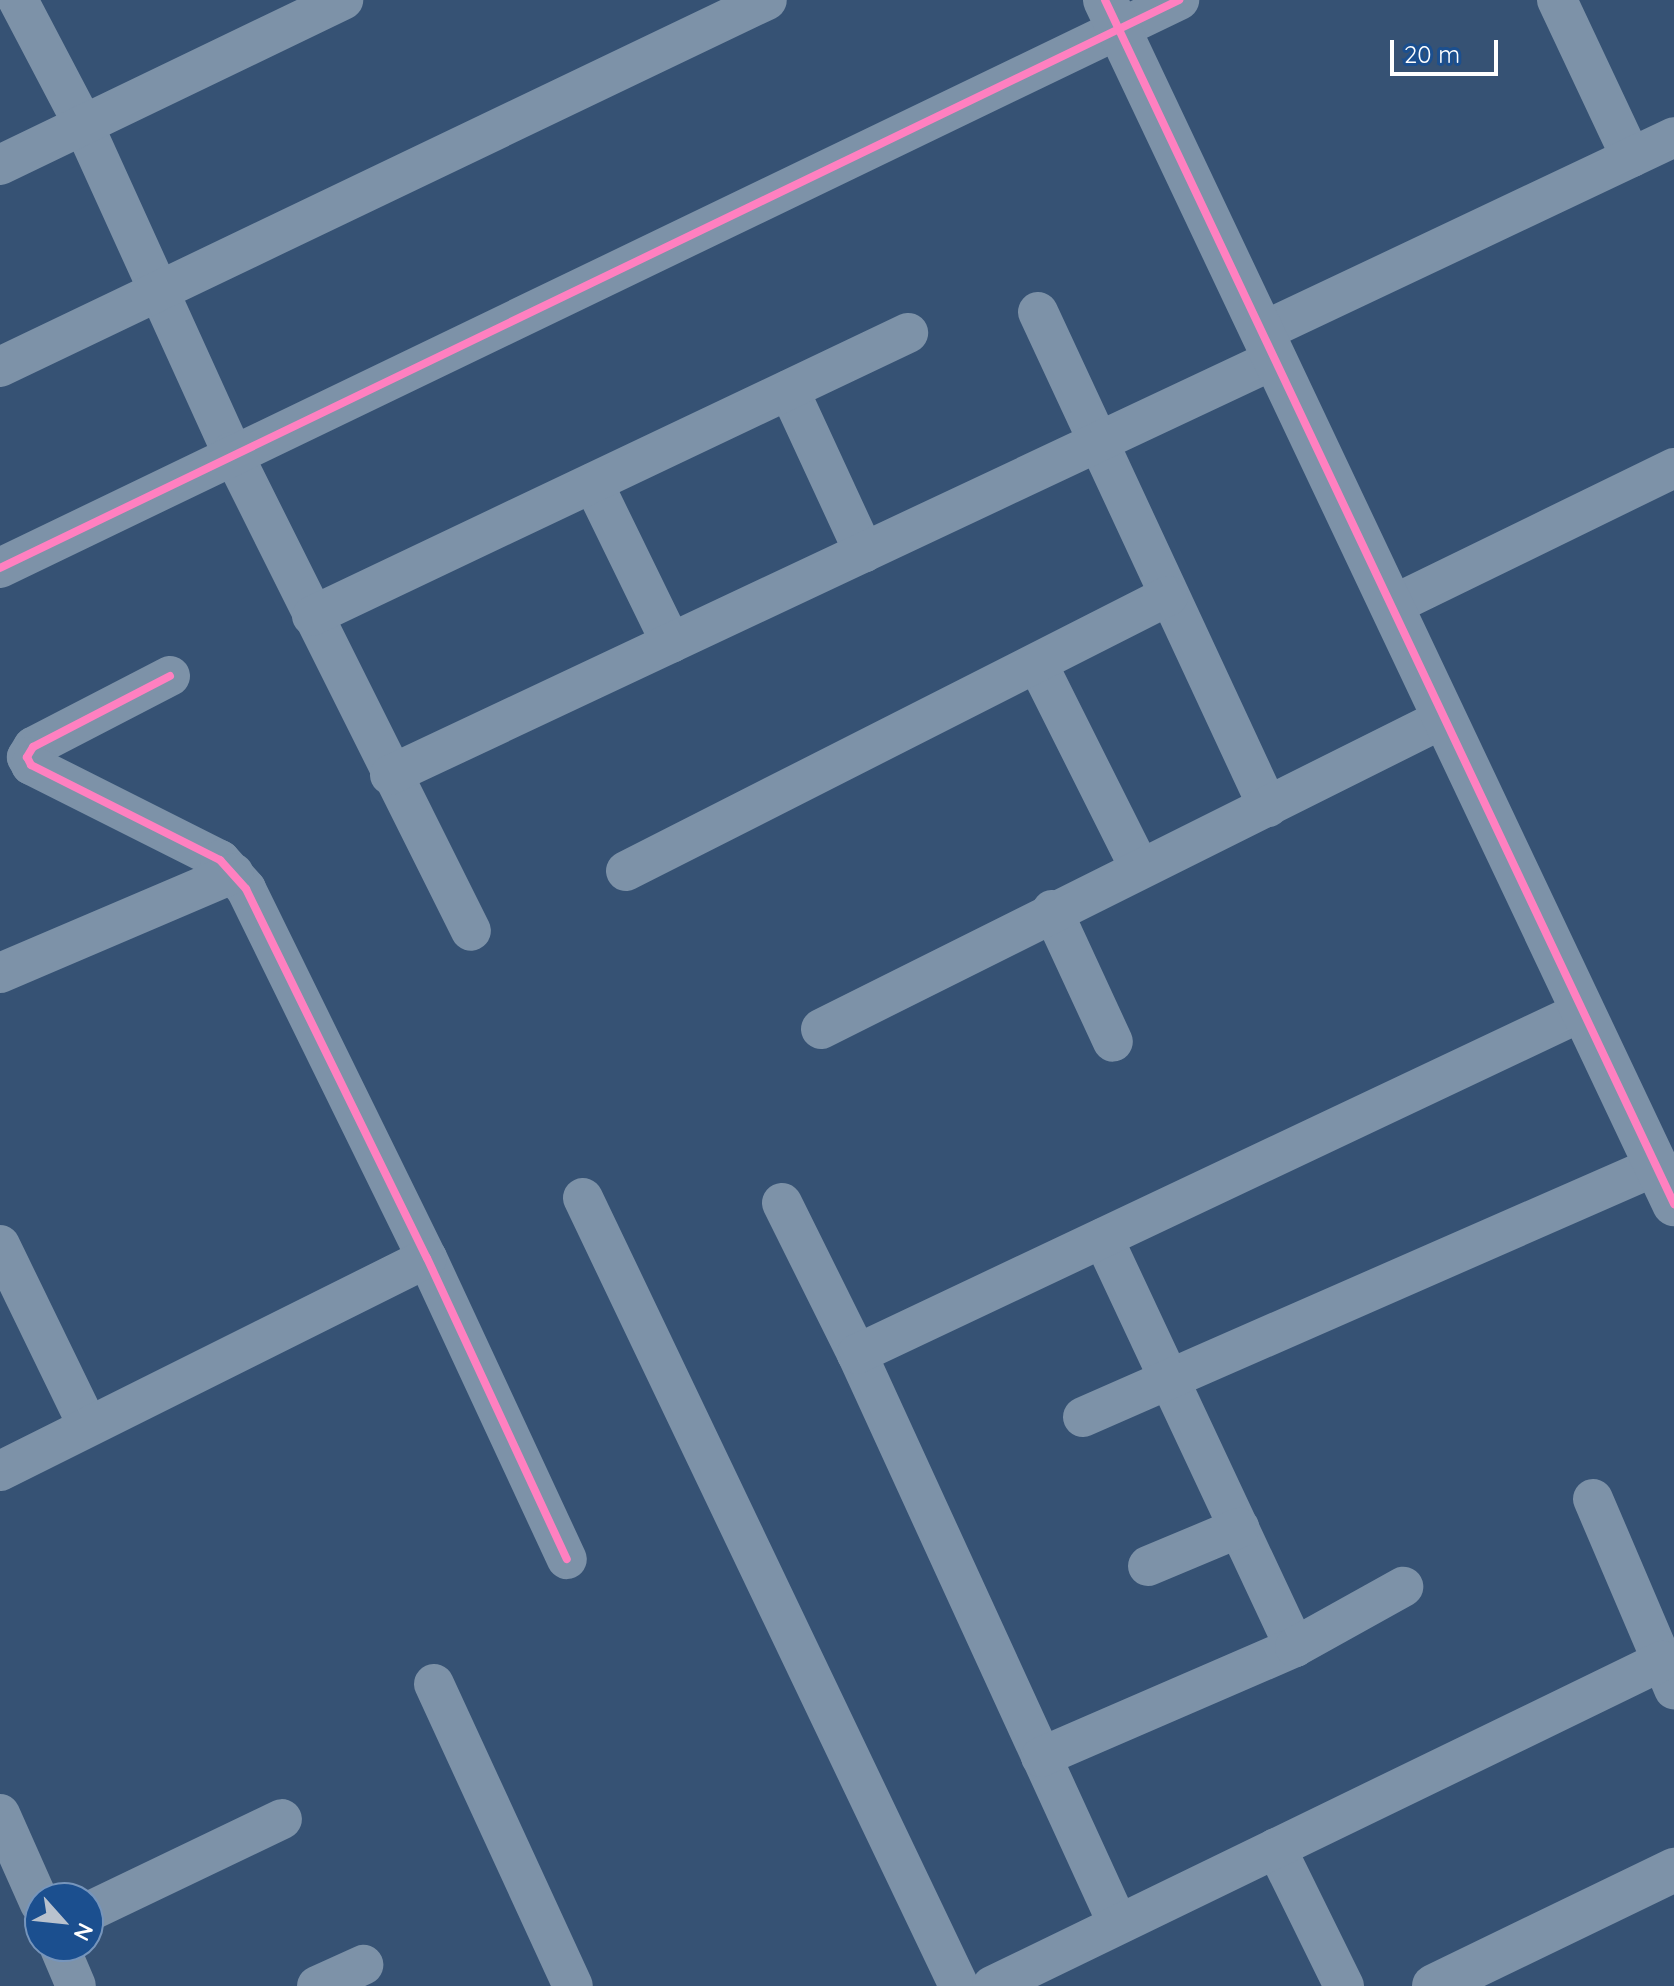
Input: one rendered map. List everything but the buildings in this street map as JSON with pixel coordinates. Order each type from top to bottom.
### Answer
[{"type":"street","points":[[18,0],[83,124],[232,452],[390,775],[471,931]]},
{"type":"street","points":[[0,165],[343,0]]},
{"type":"street","points":[[0,367],[767,0]]},
{"type":"street","points":[[0,568],[1112,14],[1179,0]]},
{"type":"street","points":[[1557,0],[1631,157]]},
{"type":"street","points":[[1083,1417],[1169,1380],[1669,1193],[1112,14]]},
{"type":"street","points":[[390,775],[1096,443],[1268,345],[1674,137]]},
{"type":"street","points":[[1038,312],[1096,443],[1268,807]]},
{"type":"street","points":[[312,616],[908,333]]},
{"type":"street","points":[[789,390],[864,552]]},
{"type":"street","points":[[1391,606],[1674,468]]},
{"type":"street","points":[[593,483],[671,643]]},
{"type":"street","points":[[626,871],[1038,665],[1059,648],[1168,596]]},
{"type":"street","points":[[1038,665],[1139,867]]},
{"type":"street","points":[[170,676],[33,747],[27,757],[31,765],[220,860],[234,873],[427,1258],[567,1559]]},
{"type":"street","points":[[821,1029],[1052,910],[1268,807],[1444,718]]},
{"type":"street","points":[[0,973],[234,873]]},
{"type":"street","points":[[1052,910],[1113,1042]]},
{"type":"street","points":[[857,1354],[1583,1011]]},
{"type":"street","points":[[583,1198],[959,1986]]},
{"type":"street","points":[[782,1203],[857,1354],[1118,1924]]},
{"type":"street","points":[[1103,1238],[1295,1647]]},
{"type":"street","points":[[0,1245],[88,1426]]},
{"type":"street","points":[[0,1471],[427,1258]]},
{"type":"street","points":[[992,1986],[1276,1848],[1668,1675],[1593,1499]]},
{"type":"street","points":[[1148,1566],[1239,1528]]},
{"type":"street","points":[[1041,1757],[1295,1647],[1403,1587]]},
{"type":"street","points":[[434,1684],[573,1986]]},
{"type":"street","points":[[0,1814],[30,1882]]},
{"type":"street","points":[[104,1904],[282,1819]]},
{"type":"street","points":[[1276,1848],[1344,1986]]},
{"type":"street","points":[[1434,1986],[1674,1870]]},
{"type":"street","points":[[317,1986],[363,1965]]},
{"type":"cycle path","points":[[1105,0],[1674,1204]]},
{"type":"cycle path","points":[[0,568],[1179,0]]},
{"type":"cycle path","points":[[170,676],[33,747],[27,757],[31,765],[220,860],[246,889],[427,1258],[567,1559]]}]
